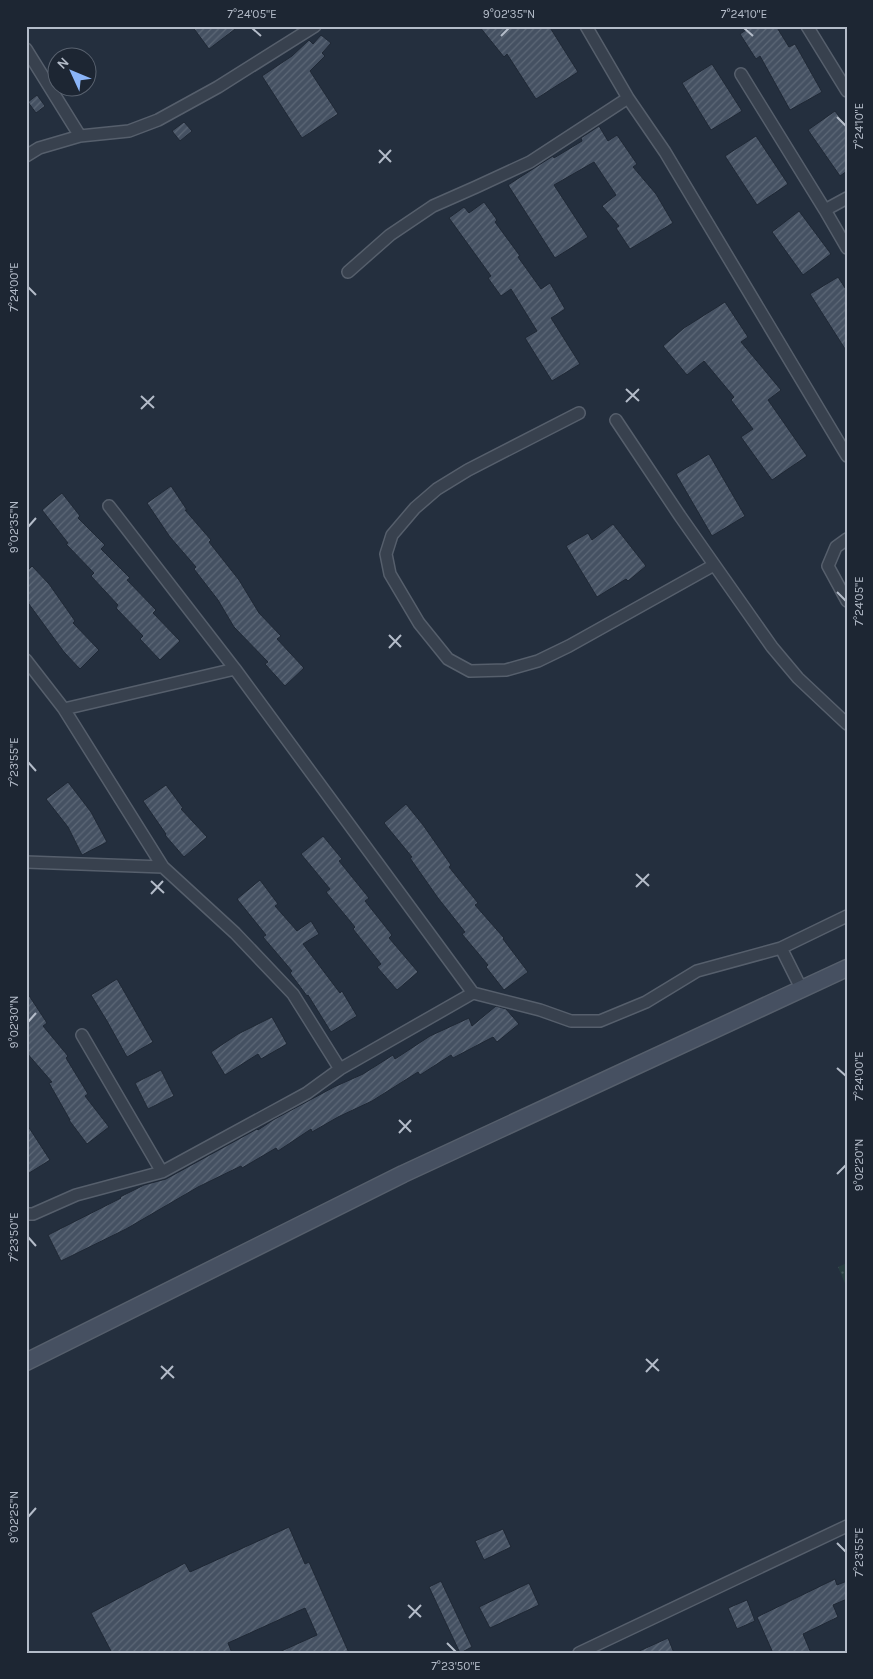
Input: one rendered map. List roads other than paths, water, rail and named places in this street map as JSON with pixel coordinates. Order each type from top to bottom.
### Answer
[{"type":"main road","points":[[26,1362],[403,1174],[847,968]]},
{"type":"street","points":[[26,156],[39,148],[80,136],[130,131],[158,120],[218,87],[316,26]]},
{"type":"street","points":[[586,26],[628,98],[665,152],[847,456]]},
{"type":"street","points":[[807,26],[847,91]]},
{"type":"street","points":[[26,49],[80,136]]},
{"type":"street","points":[[741,74],[847,248]]},
{"type":"street","points":[[348,272],[390,235],[433,206],[530,162],[628,98]]},
{"type":"street","points":[[825,210],[847,198]]},
{"type":"street","points":[[579,413],[468,470],[437,490],[415,508],[392,535],[386,554],[390,574],[419,623],[448,659],[470,671],[506,670],[538,661],[569,646],[714,564]]},
{"type":"street","points":[[616,420],[772,647],[798,678],[847,724]]},
{"type":"street","points":[[109,506],[235,669],[473,993],[540,1010],[571,1021],[600,1021],[646,1002],[697,971],[781,948],[847,916]]},
{"type":"street","points":[[847,539],[836,547],[828,566],[847,601]]},
{"type":"street","points":[[26,660],[64,709],[163,867],[235,933],[293,994],[340,1069]]},
{"type":"street","points":[[64,709],[235,669]]},
{"type":"street","points":[[26,862],[163,867]]},
{"type":"street","points":[[781,948],[802,988]]},
{"type":"street","points":[[26,1214],[33,1214],[76,1195],[162,1172],[307,1093],[340,1069],[473,993]]},
{"type":"street","points":[[82,1035],[162,1172]]},
{"type":"street","points":[[579,1653],[847,1526]]}]
